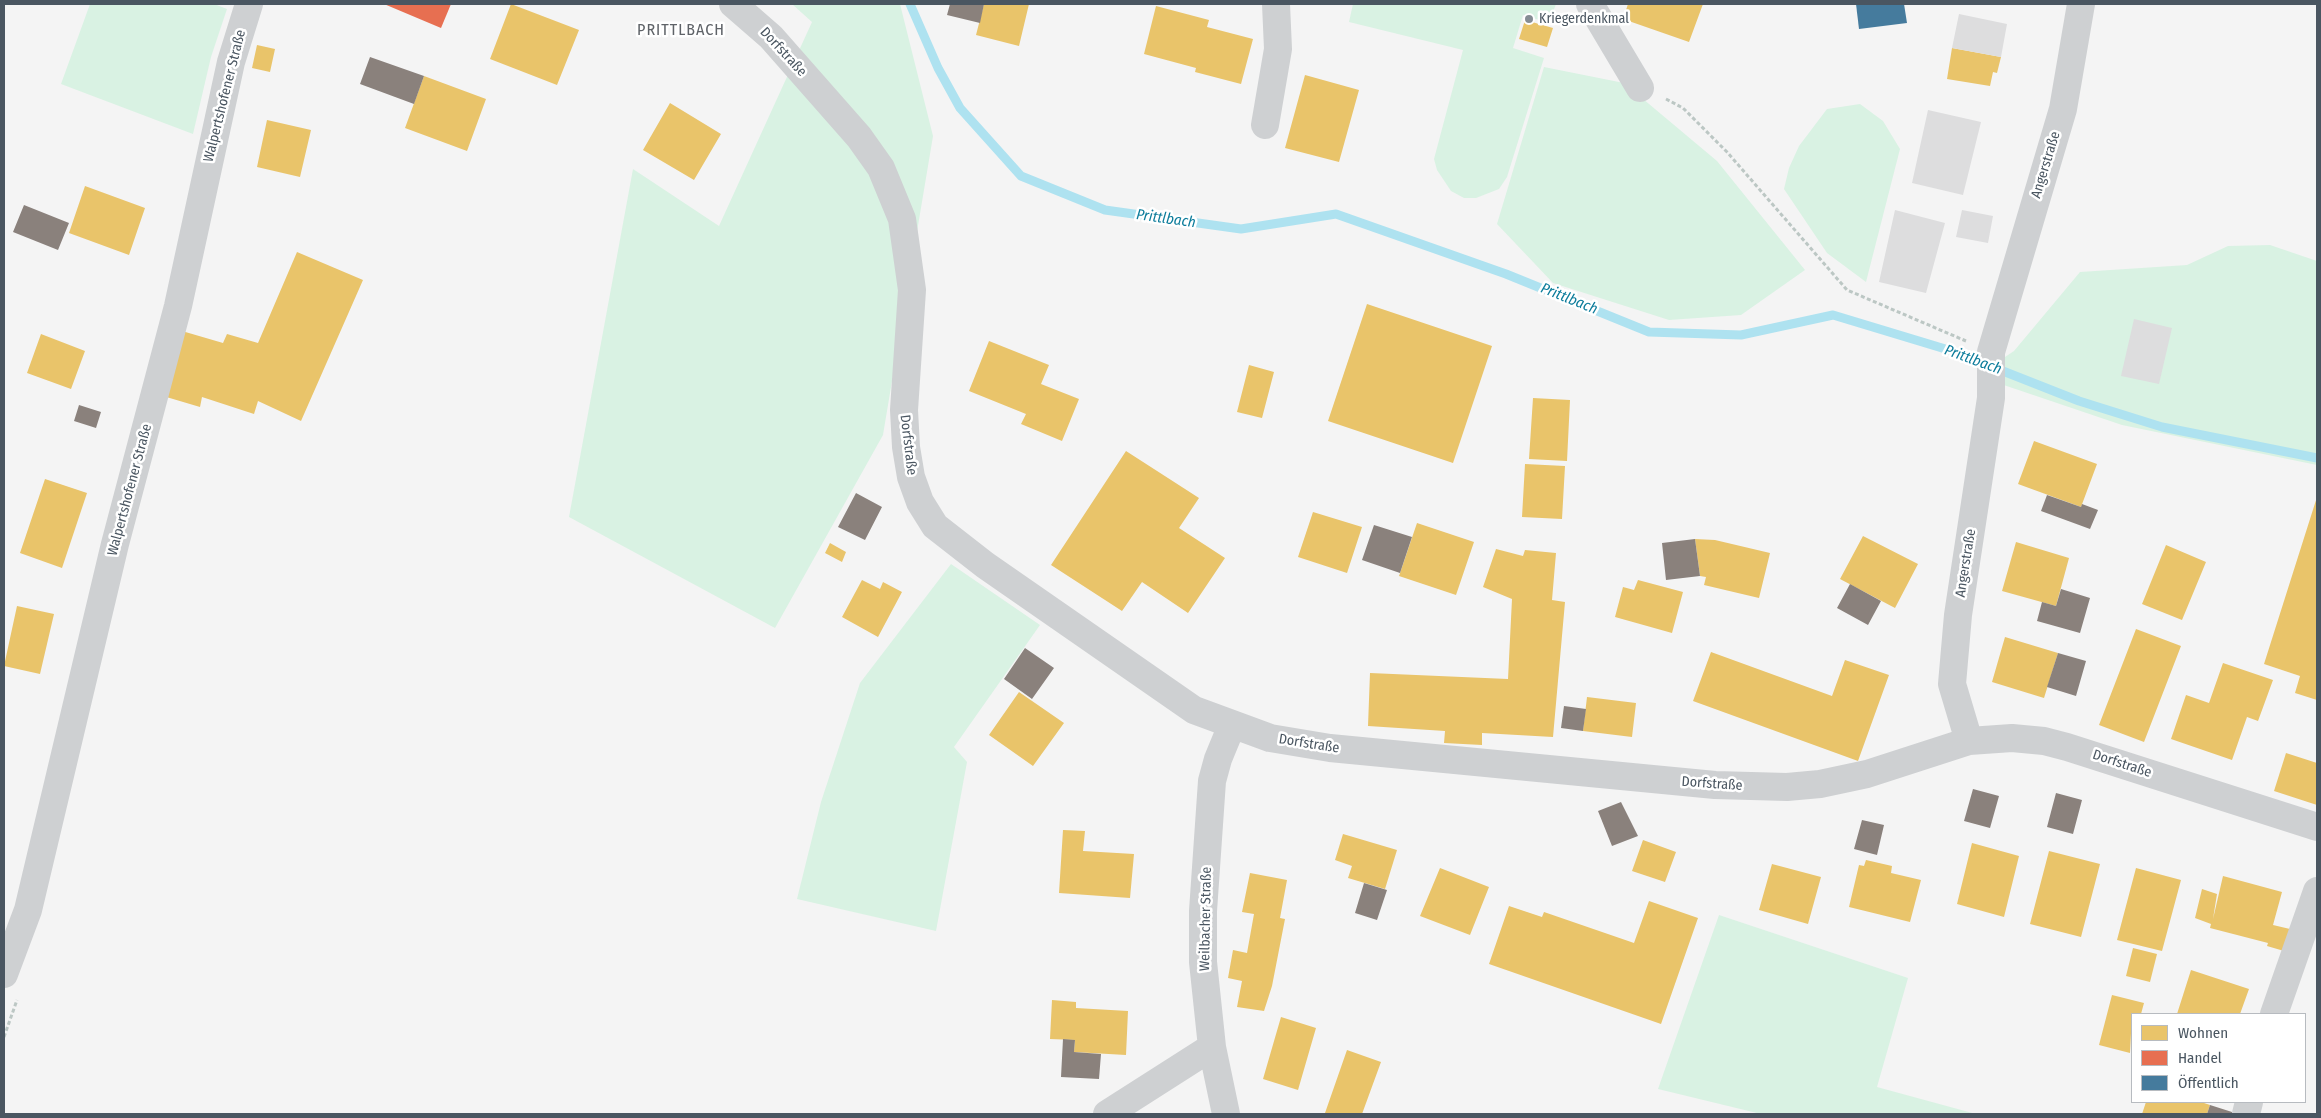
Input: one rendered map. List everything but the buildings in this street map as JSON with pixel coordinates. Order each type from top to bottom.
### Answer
[{"type":"street","name":"Walpertshofener Straße","points":[[4,974],[28,910],[116,544],[178,306],[230,62],[249,4]]},
{"type":"street","name":"Dorfstraße","points":[[733,4],[771,37],[859,137],[881,168],[902,219],[912,290],[904,410],[906,447],[911,477],[920,502],[935,526],[985,565],[1194,710],[1270,738],[1330,748],[1715,785],[1787,787],[1820,784],[1867,774],[1970,741],[2012,738],[2044,741],[2317,827]]},
{"type":"street","points":[[1266,125],[1278,49],[1276,4]]},
{"type":"street","points":[[1590,4],[1640,88]]},
{"type":"street","name":"Angerstraße","points":[[1970,741],[1952,684],[1958,614],[1991,385],[1991,352],[2063,109],[2081,4]]},
{"type":"street","name":"Weilbacher Straße","points":[[1226,1114],[1212,1047],[1203,962],[1203,911],[1212,781],[1218,759],[1232,725]]},
{"type":"street","points":[[2274,1013],[2317,891]]},
{"type":"street","points":[[1107,1114],[1212,1047]]},
{"type":"path","points":[[1640,88],[1683,108],[1727,152],[1847,290],[1991,352]]},
{"type":"green space","points":[[90,4],[214,4],[227,9],[211,57],[193,134],[61,84]]},
{"type":"green space","points":[[792,4],[900,4],[933,136],[883,435],[775,628],[569,517],[633,169],[719,226],[812,22]]},
{"type":"green space","points":[[1353,4],[1556,4],[1549,23],[1523,15],[1513,48],[1544,58],[1507,177],[1499,189],[1476,198],[1464,198],[1451,191],[1437,170],[1434,159],[1463,50],[1349,22]]},
{"type":"green space","points":[[1544,67],[1624,83],[1717,161],[1805,270],[1741,315],[1669,320],[1553,283],[1497,224]]},
{"type":"green space","points":[[1860,104],[1883,121],[1900,149],[1866,282],[1827,253],[1784,189],[1789,168],[1799,146],[1827,109]]},
{"type":"green space","points":[[2270,245],[2317,261],[2317,465],[2122,425],[1980,377],[1990,367],[2014,351],[2080,272],[2187,265],[2228,246]]},
{"type":"green space","points":[[951,564],[1040,625],[954,747],[967,762],[936,931],[797,899],[821,802],[860,683]]},
{"type":"green space","points":[[1719,915],[1908,978],[1877,1087],[1976,1114],[1761,1114],[1658,1089]]},
{"type":"waterway","name":"Prittlbach","points":[[910,4],[938,68],[960,108],[1021,176],[1105,210],[1241,229],[1336,214],[1506,274],[1649,332],[1741,335],[1833,315],[1952,351],[2079,401],[2162,427],[2317,458]]},
{"type":"place","name":"Kriegerdenkmal","points":[[1529,19]]},
{"type":"district","name":"PRITTLBACH","points":[[681,31]]}]
